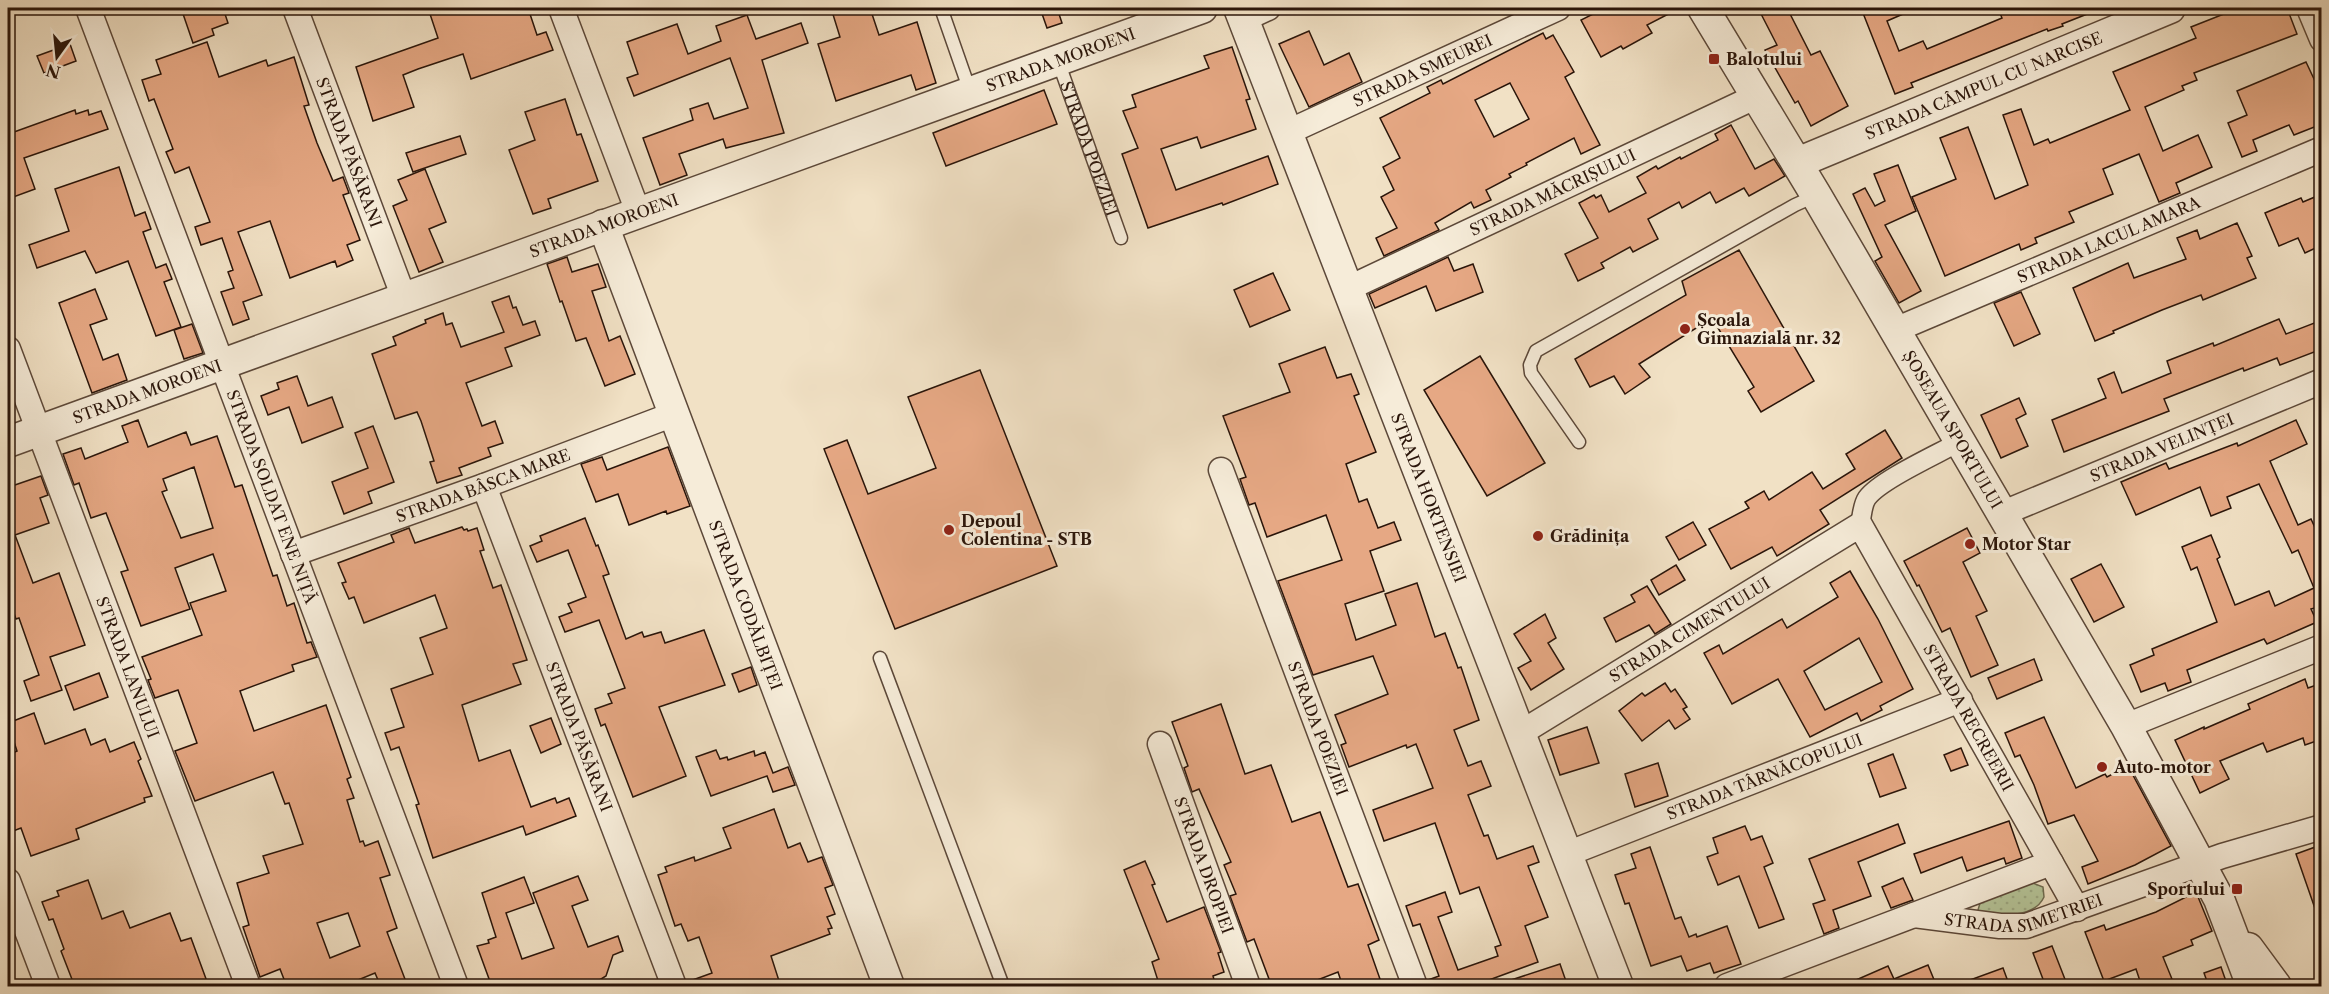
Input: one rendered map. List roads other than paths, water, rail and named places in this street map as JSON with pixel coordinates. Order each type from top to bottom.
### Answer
[{"type":"street","name":"STRADA SOLDAT ENE NIȚĂ","points":[[88,8],[456,987]]},
{"type":"street","name":"STRADA PĂSĂRANI","points":[[295,8],[404,298]]},
{"type":"street","points":[[561,8],[638,212]]},
{"type":"street","name":"STRADA MOROENI","points":[[8,442],[1202,8]]},
{"type":"street","name":"STRADA SMEUREI","points":[[1288,132],[1558,8]]},
{"type":"street","name":"ȘOSEAUA SPORTULUI","points":[[1703,8],[1816,195],[2126,726],[2229,921],[2252,987]]},
{"type":"street","name":"STRADA CÂMPUL CU NARCISE","points":[[1797,163],[2170,8]]},
{"type":"street","points":[[2309,8],[2322,39]]},
{"type":"street","name":"STRADA HORTENSIEI","points":[[1250,11],[1288,132],[1618,987]]},
{"type":"street","name":"STRADA MĂCRIȘULUI","points":[[1349,288],[1757,96]]},
{"type":"street","name":"STRADA LACUL AMARA","points":[[1895,330],[2322,149]]},
{"type":"street","name":"STRADA CODĂLBIȚEI","points":[[603,225],[889,987]]},
{"type":"street","name":"STRADA LANULUI","points":[[8,350],[248,987]]},
{"type":"street","name":"STRADA VELINȚEI","points":[[2001,514],[2322,381]]},
{"type":"street","name":"STRADA BÂSCA MARE","points":[[293,554],[484,486],[674,414]]},
{"type":"street","points":[[1860,525],[1866,499],[1872,492],[1959,442]]},
{"type":"street","name":"STRADA POEZIEI","points":[[1221,470],[1415,987]]},
{"type":"street","name":"STRADA PĂSĂRANI","points":[[484,486],[674,987]]},
{"type":"street","name":"STRADA CIMENTULUI","points":[[1519,735],[1860,525]]},
{"type":"street","name":"STRADA RECREERII","points":[[1860,525],[2077,909]]},
{"type":"street","points":[[2126,726],[2322,647]]},
{"type":"street","name":"STRADA TÂRNĂCOPULUI","points":[[1567,854],[1960,700]]},
{"type":"street","name":"STRADA DROPIEI","points":[[1160,744],[1248,987]]},
{"type":"street","name":"STRADA SIMETRIEI","points":[[1727,987],[1914,915],[2012,927],[2036,923],[2200,864],[2322,827]]},
{"type":"street","points":[[1914,915],[2051,864]]},
{"type":"street","points":[[8,881],[48,987]]},
{"type":"street","name":"ȘOSEAUA SPORTULUI","points":[[2229,921],[2276,987]]},
{"type":"lane","points":[[941,8],[971,92]]},
{"type":"lane","name":"STRADA POEZIEI","points":[[1058,60],[1121,238]]},
{"type":"lane","points":[[1579,442],[1531,373],[1530,365],[1536,351],[1816,195]]},
{"type":"lane","points":[[880,658],[1003,987]]},
{"type":"place","name":"Balotului","points":[[1714,59]]},
{"type":"place","name":"Școala Gimnazială nr. 32","points":[[1685,329]]},
{"type":"place","name":"Depoul Colentina - STB","points":[[949,530]]},
{"type":"place","name":"Grădinița","points":[[1538,536]]},
{"type":"place","name":"Motor Star","points":[[1970,544]]},
{"type":"place","name":"Auto-motor","points":[[2102,767]]},
{"type":"place","name":"Sportului","points":[[2237,889]]}]
